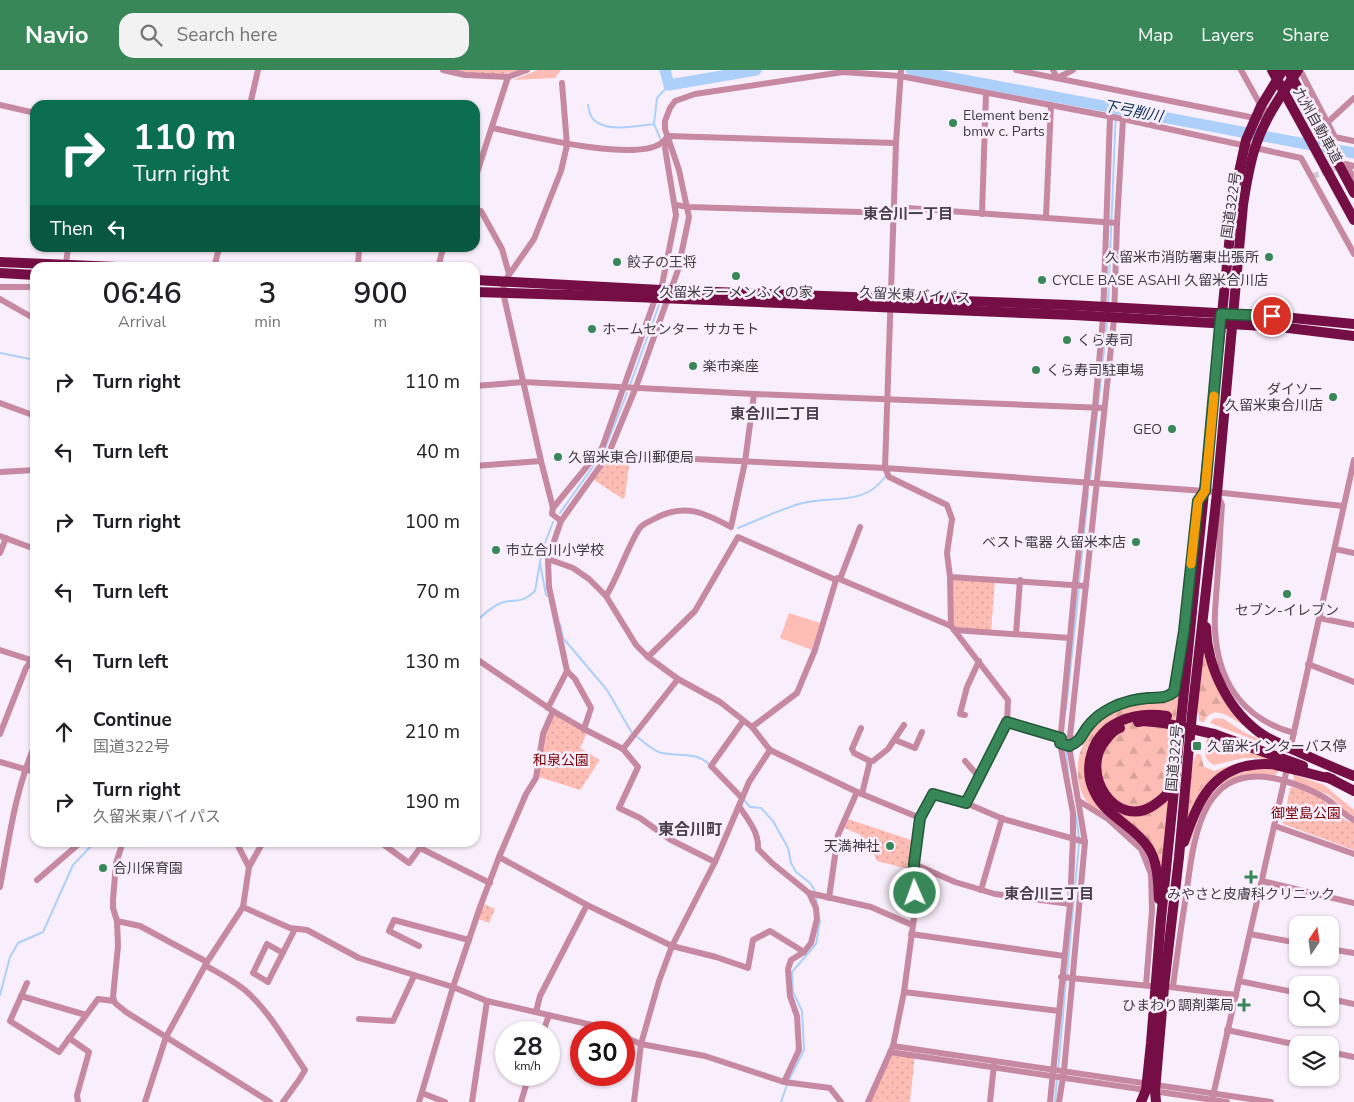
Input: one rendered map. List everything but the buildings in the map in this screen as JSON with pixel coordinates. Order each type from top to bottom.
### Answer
[{"type":"highway","name":"九州自動車道","points":[[1272,70],[1354,220]]},
{"type":"highway","name":"国道322号","points":[[1156,1102],[1151,1088],[1160,986],[1179,857],[1192,714],[1217,493],[1242,205],[1256,145],[1260,106],[1283,70]]},
{"type":"highway","name":"九州自動車道","points":[[1288,70],[1354,193]]},
{"type":"highway","name":"国道322号","points":[[1160,986],[1161,920],[1234,195],[1244,143],[1257,122],[1270,114],[1299,70]]},
{"type":"highway","points":[[0,262],[30,263]]},
{"type":"highway","points":[[0,274],[30,275]]},
{"type":"highway","name":"久留米東バイパス","points":[[480,280],[663,294],[1354,324]]},
{"type":"highway","name":"久留米東バイパス","points":[[480,290],[505,283]]},
{"type":"highway","name":"久留米東バイパス","points":[[1233,319],[1354,336]]},
{"type":"highway","points":[[1206,598],[1206,632],[1213,662],[1220,685],[1232,706],[1263,735],[1354,776]]},
{"type":"highway","points":[[1161,920],[1157,868],[1148,846],[1102,804],[1094,793],[1088,768],[1092,748],[1103,731],[1128,718],[1154,714],[1337,769]]},
{"type":"highway","points":[[1166,719],[1143,721],[1114,730],[1100,747],[1095,770],[1098,781],[1112,803],[1124,810],[1137,812],[1147,810],[1169,794],[1178,758]]},
{"type":"highway","points":[[1215,731],[1332,779],[1354,791]]},
{"type":"highway","points":[[1179,857],[1196,811],[1206,791],[1220,777],[1238,768],[1256,764],[1275,764],[1332,779]]},
{"type":"highway","name":"国道322号","points":[[1141,1102],[1151,1088]]},
{"type":"street","points":[[251,100],[258,70]]},
{"type":"street","points":[[443,70],[465,75],[508,78],[527,70]]},
{"type":"street","points":[[1016,70],[1257,122]]},
{"type":"street","points":[[1053,70],[1057,78]]},
{"type":"street","points":[[1057,78],[1073,70]]},
{"type":"street","points":[[1241,70],[1260,106],[1270,114]]},
{"type":"street","points":[[1299,70],[1335,137],[1354,141]]},
{"type":"street","points":[[553,508],[602,448],[663,294],[678,270],[689,217],[679,170],[665,129],[665,122],[670,108],[675,101],[685,96],[843,72],[900,72],[986,92],[1256,145],[1301,158],[1354,254]]},
{"type":"street","points":[[900,72],[884,468],[889,477],[947,505],[952,519],[947,552],[953,628],[1008,700],[1007,722],[966,803]]},
{"type":"street","points":[[480,164],[508,78]]},
{"type":"street","points":[[505,283],[534,239],[561,171],[567,145],[562,83]]},
{"type":"street","points":[[982,214],[986,92]]},
{"type":"street","points":[[1328,122],[1354,98]]},
{"type":"street","points":[[0,105],[30,112]]},
{"type":"street","points":[[1046,217],[1051,105]]},
{"type":"street","points":[[1059,1102],[1085,842],[1069,746],[1104,408],[1108,313],[1106,222],[1110,117]]},
{"type":"street","points":[[1050,1102],[1070,904],[1073,839],[1073,813],[1061,741],[1086,482],[1108,313],[1117,223],[1123,119]]},
{"type":"street","points":[[492,128],[567,145],[614,149],[641,149],[661,143],[668,136],[896,143]]},
{"type":"street","points":[[584,729],[591,708],[575,679],[567,671],[549,588],[548,559],[561,521],[608,455],[636,387],[663,294],[676,215],[676,205],[665,148],[668,136]]},
{"type":"street","points":[[1354,166],[1346,164],[1354,179]]},
{"type":"street","points":[[676,205],[688,207],[894,212],[907,208],[1117,223]]},
{"type":"street","points":[[480,211],[502,249],[505,283],[524,382],[553,508],[552,514],[561,521]]},
{"type":"street","points":[[0,287],[30,287]]},
{"type":"street","points":[[0,299],[30,316]]},
{"type":"street","points":[[480,386],[524,382],[754,394],[1104,408]]},
{"type":"street","points":[[731,527],[745,462],[754,394]]},
{"type":"street","points":[[0,403],[30,414]]},
{"type":"street","points":[[608,455],[884,468],[1086,482],[1205,491],[1343,506]]},
{"type":"street","points":[[1292,741],[1354,460]]},
{"type":"street","points":[[480,466],[541,461]]},
{"type":"street","points":[[0,472],[30,470]]},
{"type":"street","points":[[1069,746],[1079,741],[1089,725],[1105,710],[1120,703],[1134,700],[1167,698],[1174,692],[1184,631],[1198,501],[1205,491]]},
{"type":"street","points":[[1217,493],[1222,505],[1215,629],[1220,662],[1226,682],[1239,701],[1251,713],[1294,733]]},
{"type":"street","points":[[606,596],[640,527],[660,516],[690,509],[711,516],[731,527],[738,537],[953,628],[1070,638]]},
{"type":"street","points":[[752,727],[797,693],[815,650],[838,580],[860,527]]},
{"type":"street","points":[[0,553],[3,537],[30,546]]},
{"type":"street","points":[[648,657],[695,611],[738,537]]},
{"type":"street","points":[[1335,548],[1354,553]]},
{"type":"street","points":[[548,559],[573,568],[589,579],[606,596],[636,646],[678,679],[720,702],[752,727],[770,750],[859,793],[920,818]]},
{"type":"street","points":[[950,577],[1020,580],[1086,586]]},
{"type":"street","points":[[1016,634],[1020,580]]},
{"type":"street","points":[[1319,618],[1354,625]]},
{"type":"street","points":[[0,650],[30,656]]},
{"type":"street","points":[[480,661],[551,710],[623,748],[638,767],[619,808],[640,818],[671,840],[714,862]]},
{"type":"street","points":[[965,716],[960,714],[967,687],[979,661]]},
{"type":"street","points":[[0,734],[30,662]]},
{"type":"street","points":[[1308,664],[1354,682]]},
{"type":"street","points":[[419,1102],[469,940],[499,857],[526,794],[536,778],[543,734],[567,671]]},
{"type":"street","points":[[623,748],[678,679]]},
{"type":"street","points":[[742,798],[710,766],[743,721]]},
{"type":"street","points":[[1007,722],[1061,741],[1069,746]]},
{"type":"street","points":[[861,728],[852,752],[873,761],[888,749],[904,725]]},
{"type":"street","points":[[895,740],[915,748],[922,732]]},
{"type":"street","points":[[634,1102],[641,1044],[659,981],[672,946],[714,862],[749,782],[770,750]]},
{"type":"street","points":[[0,888],[13,816],[30,758]]},
{"type":"street","points":[[829,898],[838,835],[859,793],[870,761]]},
{"type":"street","points":[[965,761],[979,777]]},
{"type":"street","points":[[0,762],[30,770]]},
{"type":"street","points":[[1212,1098],[1286,773]]},
{"type":"street","points":[[1160,986],[1200,819],[1219,792],[1230,783],[1238,780],[1258,777],[1285,781],[1319,794],[1334,804],[1344,816],[1354,820]]},
{"type":"street","points":[[868,1102],[892,1049],[904,992],[916,903],[914,864],[920,818],[933,794],[966,803],[1002,818],[1085,842]]},
{"type":"street","points":[[1079,801],[1108,819],[1141,849],[1151,874],[1152,910],[1160,986]]},
{"type":"street","points":[[739,806],[754,828],[758,849],[809,893],[871,907],[912,924]]},
{"type":"street","points":[[981,890],[1002,818]]},
{"type":"street","points":[[1275,826],[1354,854]]},
{"type":"street","points":[[37,880],[75,847]]},
{"type":"street","points":[[114,1001],[118,946],[117,921],[113,908],[116,863],[121,847]]},
{"type":"street","points":[[239,847],[249,867]]},
{"type":"street","points":[[146,1102],[166,1037],[207,964],[243,907],[249,867],[260,847]]},
{"type":"street","points":[[387,847],[409,862],[420,848],[490,883]]},
{"type":"street","points":[[499,857],[587,905],[672,946],[716,957],[748,968],[753,940],[770,930],[804,952]]},
{"type":"street","points":[[914,864],[955,882],[995,894],[1070,904]]},
{"type":"street","points":[[1262,881],[1354,903]]},
{"type":"street","points":[[784,1082],[800,1050],[797,1016],[790,996],[788,969],[791,960],[804,952],[811,943],[817,919],[816,908],[809,893]]},
{"type":"street","points":[[536,1012],[540,996],[587,905]]},
{"type":"street","points":[[243,907],[290,928],[307,930],[359,958],[453,987],[487,1000],[575,1021]]},
{"type":"street","points":[[419,946],[389,931],[394,920],[469,940]]},
{"type":"street","points":[[117,921],[140,926],[207,964],[246,992],[274,1026],[305,1070],[300,1080],[283,1102]]},
{"type":"street","points":[[283,953],[267,944],[253,973],[268,982],[283,953],[295,929]]},
{"type":"street","points":[[911,934],[1064,956]]},
{"type":"street","points":[[1250,934],[1289,941]]},
{"type":"street","points":[[1339,950],[1354,953]]},
{"type":"street","points":[[359,1019],[393,1021],[414,976]]},
{"type":"street","points":[[1062,977],[1236,995]]},
{"type":"street","points":[[1239,981],[1289,991]]},
{"type":"street","points":[[26,983],[10,1021],[59,1052],[98,999],[114,1001],[126,1012],[270,1102]]},
{"type":"street","points":[[904,992],[1059,1011]]},
{"type":"street","points":[[21,996],[86,1015]]},
{"type":"street","points":[[472,1102],[487,1000]]},
{"type":"street","points":[[1339,1001],[1354,1004]]},
{"type":"street","points":[[547,1021],[549,1015]]},
{"type":"street","points":[[1227,1030],[1289,1043]]},
{"type":"street","points":[[69,1038],[89,1052],[77,1095],[78,1102]]},
{"type":"street","points":[[635,1041],[641,1044],[705,1056],[784,1082],[830,1088],[841,1102]]},
{"type":"street","points":[[892,1049],[1212,1098],[1271,1102]]},
{"type":"street","points":[[1339,1054],[1354,1057]]},
{"type":"street","points":[[990,1102],[994,1065]]},
{"type":"street","points":[[521,1102],[526,1086]]},
{"type":"street","points":[[422,1094],[445,1102]]},
{"type":"street","points":[[1212,1098],[1227,1102]]},
{"type":"green space","points":[[451,70],[519,70],[511,73],[485,75]]},
{"type":"green space","points":[[538,70],[561,70],[555,78],[513,80]]},
{"type":"green space","points":[[608,455],[630,457],[625,497],[623,499],[591,478]]},
{"type":"green space","points":[[950,577],[995,579],[991,632],[954,630]]},
{"type":"green space","points":[[789,613],[820,623],[812,650],[780,638]]},
{"type":"green space","points":[[1205,639],[1210,669],[1251,729],[1220,713],[1208,715],[1204,722],[1199,721],[1197,708]]},
{"type":"green space","points":[[1204,651],[1209,680],[1223,706],[1205,717],[1197,713]]},
{"type":"green space","points":[[1179,686],[1158,912],[1156,874],[1148,853],[1133,836],[1097,811],[1085,799],[1080,788],[1078,763],[1088,734],[1103,719],[1122,709],[1145,703],[1163,702],[1170,699]]},
{"type":"green space","name":"和泉公園","points":[[553,711],[588,731],[580,748],[600,760],[580,790],[536,776],[543,734]]},
{"type":"green space","points":[[1213,719],[1224,719],[1245,733],[1302,756],[1301,758],[1210,723]]},
{"type":"green space","points":[[1207,736],[1298,767],[1258,758],[1243,758],[1214,765],[1206,756]]},
{"type":"green space","points":[[1196,754],[1200,754],[1204,767],[1214,771],[1235,764],[1249,762],[1222,773],[1186,828],[1191,770]]},
{"type":"green space","points":[[1196,754],[1200,754],[1204,767],[1214,771],[1189,807],[1191,770]]},
{"type":"green space","points":[[1258,767],[1279,770],[1275,776],[1251,776],[1234,779],[1218,787],[1210,796],[1198,820],[1185,872],[1191,838],[1202,804],[1223,779]]},
{"type":"green space","points":[[1293,774],[1324,785],[1354,810],[1354,816],[1346,812],[1329,795],[1294,781]]},
{"type":"green space","name":"御堂島公園","points":[[1294,787],[1319,797],[1345,820],[1354,823],[1354,850],[1283,824],[1290,788]]},
{"type":"green space","points":[[845,818],[917,842],[912,870],[877,861],[874,855],[856,847],[861,835],[842,827]]},
{"type":"green space","points":[[482,903],[495,909],[489,923],[476,918]]},
{"type":"green space","points":[[892,1049],[915,1054],[910,1102],[868,1102]]},
{"type":"waterway","name":"下弓削川","points":[[665,70],[669,85],[756,70]]},
{"type":"waterway","name":"下弓削川","points":[[911,70],[1354,153]]},
{"type":"waterway","points":[[660,138],[654,124],[657,98],[669,85]]},
{"type":"waterway","points":[[588,105],[591,116],[596,122],[603,125],[620,128],[654,124]]},
{"type":"waterway","points":[[1108,304],[1116,109]]},
{"type":"waterway","points":[[630,385],[659,305]]},
{"type":"waterway","points":[[1090,481],[1107,322]]},
{"type":"waterway","points":[[0,353],[30,359]]},
{"type":"waterway","points":[[560,513],[604,451],[627,393]]},
{"type":"waterway","points":[[738,528],[799,504],[811,501],[856,497],[876,487],[885,477]]},
{"type":"waterway","points":[[1079,583],[1088,493]]},
{"type":"waterway","points":[[480,618],[498,604],[522,600],[535,591],[542,551],[553,522]]},
{"type":"waterway","points":[[540,563],[546,595],[549,597]]},
{"type":"waterway","points":[[1066,710],[1079,587]]},
{"type":"waterway","points":[[560,624],[563,638],[607,690],[632,733]]},
{"type":"waterway","points":[[1064,734],[1068,772]]},
{"type":"waterway","points":[[636,736],[659,752],[693,756],[710,765]]},
{"type":"waterway","points":[[743,799],[750,807],[761,808],[773,821],[788,848],[791,863],[796,872],[810,883],[814,889],[817,903]]},
{"type":"waterway","points":[[1076,816],[1079,838]]},
{"type":"waterway","points":[[1067,975],[1079,843]]},
{"type":"waterway","points":[[0,995],[10,957],[18,943],[43,932],[73,865],[90,847]]},
{"type":"waterway","points":[[781,1102],[788,1082],[804,1050],[802,1011],[793,992],[792,972],[816,944],[820,921]]},
{"type":"waterway","points":[[1058,1070],[1066,980]]},
{"type":"waterway","points":[[1055,1102],[1057,1079]]},
{"type":"tunnel","points":[[1313,176],[1342,166]]},
{"type":"slow traffic","points":[[1191,564],[1198,501],[1205,491],[1214,396]]},
{"type":"place","name":"Element benz bmw c. Parts","points":[[953,123]]},
{"type":"place","name":"久留米市消防署東出張所","points":[[1269,257]]},
{"type":"place","name":"餃子の王将","points":[[617,262]]},
{"type":"place","name":"久留米ラーメンふくの家","points":[[736,276]]},
{"type":"place","name":"CYCLE BASE ASAHI 久留米合川店","points":[[1042,280]]},
{"type":"place","name":"ホームセンター サカモト","points":[[592,329]]},
{"type":"place","name":"くら寿司","points":[[1067,340]]},
{"type":"place","name":"楽市楽座","points":[[693,366]]},
{"type":"place","name":"くら寿司駐車場","points":[[1036,370]]},
{"type":"place","name":"ダイソー 久留米東合川店","points":[[1333,397]]},
{"type":"place","name":"GEO","points":[[1172,429]]},
{"type":"place","name":"久留米東合川郵便局","points":[[558,457]]},
{"type":"place","name":"ベスト電器 久留米本店","points":[[1136,542]]},
{"type":"place","name":"市立合川小学校","points":[[496,550]]},
{"type":"place","name":"セブン-イレブン","points":[[1287,594]]},
{"type":"place","name":"久留米インターバス停","points":[[1197,746]]},
{"type":"place","name":"天満神社","points":[[890,846]]},
{"type":"place","name":"合川保育園","points":[[103,868]]},
{"type":"place","name":"みやさと皮膚科クリニック","points":[[1251,877]]},
{"type":"place","name":"ひまわり調剤薬局","points":[[1244,1005]]},
{"type":"district","name":"東合川一丁目","points":[[908,214]]},
{"type":"district","name":"東合川二丁目","points":[[775,414]]},
{"type":"district","name":"東合川町","points":[[690,829]]},
{"type":"district","name":"東合川三丁目","points":[[1049,894]]},
{"type":"route","points":[[915,893],[914,864],[920,818],[933,794],[966,803],[1007,722],[1061,738],[1060,743],[1069,746],[1079,741],[1089,725],[1100,713],[1120,703],[1149,698],[1167,698],[1174,692],[1184,631],[1198,501],[1205,491],[1221,314],[1272,316]]}]
